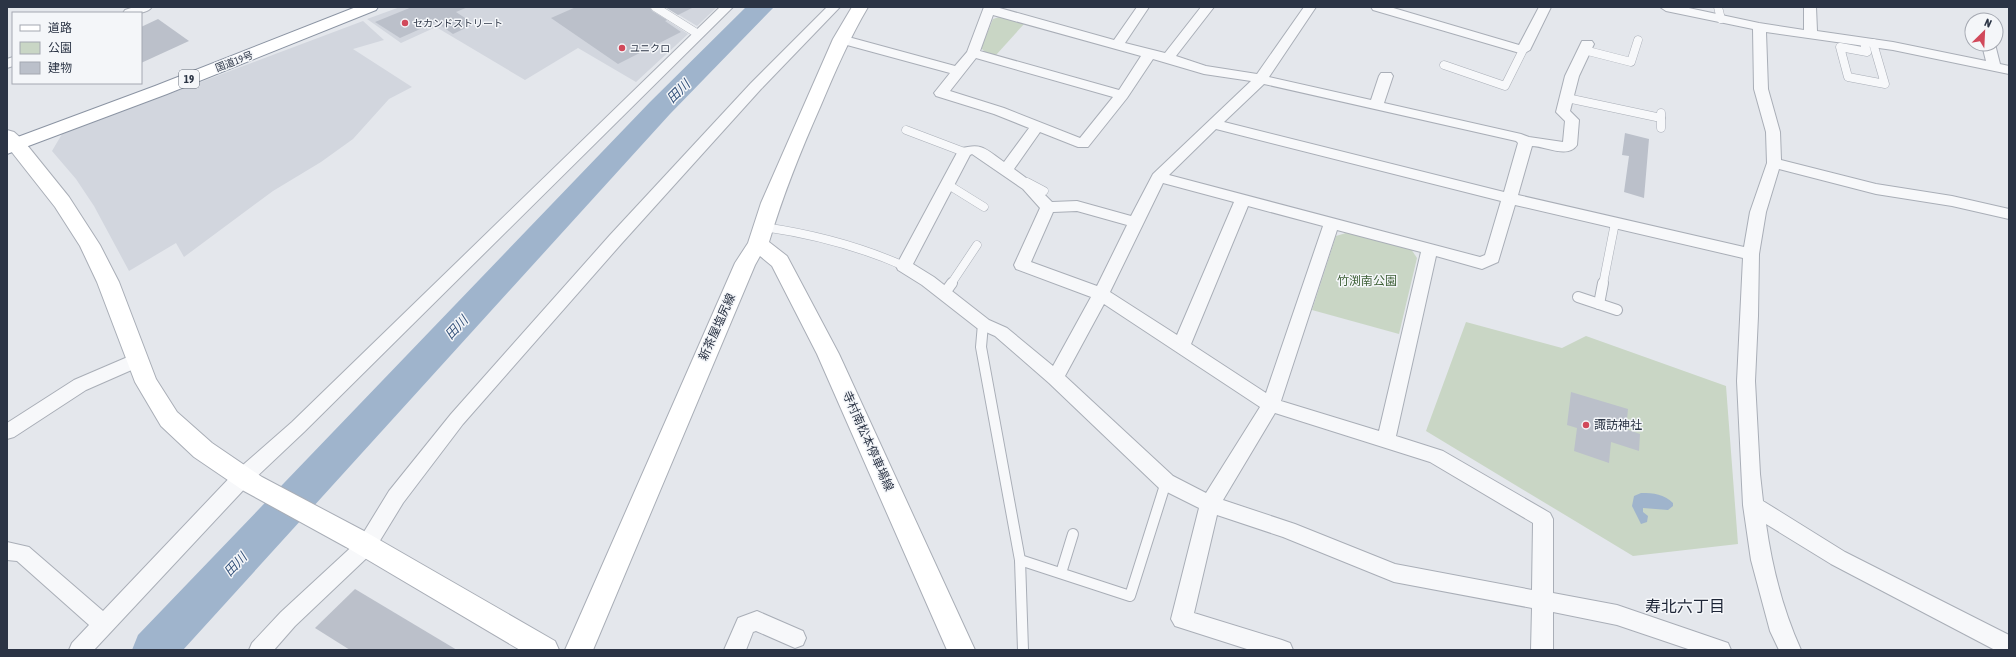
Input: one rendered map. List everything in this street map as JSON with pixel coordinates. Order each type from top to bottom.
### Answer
[{"type":"main road","name":"国道19号","points":[[10,143],[197,76],[370,7]]},
{"type":"main road","name":"新茶屋塩尻線","points":[[579,650],[742,270],[761,235],[771,203],[841,39],[860,7]]},
{"type":"main road","points":[[10,143],[62,202],[90,245],[108,282],[132,340],[137,360],[146,382],[169,419],[203,450],[248,481],[361,542],[545,650]]},
{"type":"main road","name":"寺村南松本停車場線","points":[[761,235],[780,261],[828,354],[961,650]]},
{"type":"street","points":[[132,12],[146,7]]},
{"type":"street","points":[[80,650],[248,481],[298,427],[727,7]]},
{"type":"street","points":[[260,650],[361,542],[462,413],[616,239],[756,86],[819,20],[834,7]]},
{"type":"street","points":[[1117,45],[1142,9],[1125,7]]},
{"type":"street","points":[[1168,58],[1208,7]]},
{"type":"street","points":[[1055,378],[1101,294],[1158,177],[1261,79],[1310,7]]},
{"type":"street","points":[[1376,7],[1523,50],[1545,7]]},
{"type":"street","points":[[1666,7],[1720,13],[1759,27],[1869,43],[2009,70]]},
{"type":"street","points":[[1810,7],[1811,34]]},
{"type":"street","points":[[1149,54],[1122,95],[1083,144],[999,111],[941,93],[973,53],[990,9],[1168,58],[1204,70],[1261,79],[1521,138],[1526,142],[1534,141],[1560,147],[1570,145],[1572,120],[1563,112],[1572,76],[1586,47]]},
{"type":"street","points":[[1759,27],[1761,88],[1773,132],[1774,163],[1758,212],[1751,254],[1750,316],[1746,381],[1753,505],[1761,560],[1781,631],[1790,650]]},
{"type":"street","points":[[841,39],[958,71]]},
{"type":"street","points":[[1991,52],[1994,67]]},
{"type":"street","points":[[973,53],[1122,95]]},
{"type":"street","points":[[1376,106],[1386,76]]},
{"type":"street","points":[[1213,124],[1509,198],[1751,254]]},
{"type":"street","points":[[1006,170],[1037,127]]},
{"type":"street","points":[[1158,177],[1482,263],[1492,258],[1526,142]]},
{"type":"street","points":[[1136,222],[1077,206],[1048,207],[1028,186],[974,149],[964,152],[904,266],[944,294],[982,324],[1001,332],[1055,378],[1166,482],[1210,504],[1288,530],[1394,573],[1617,615],[1720,650]]},
{"type":"street","points":[[1774,163],[1876,189],[1952,201],[2009,214]]},
{"type":"street","points":[[1181,346],[1243,200]]},
{"type":"street","points":[[1048,207],[1022,265],[1101,294],[1271,405],[1436,456],[1543,519],[1542,650]]},
{"type":"street","points":[[1282,650],[1182,619],[1210,504],[1271,405],[1332,224]]},
{"type":"street","points":[[1386,440],[1429,250]]},
{"type":"street","points":[[7,432],[80,385],[137,360]]},
{"type":"street","points":[[1753,505],[1838,558],[2009,646]]},
{"type":"street","points":[[7,551],[22,553],[104,625]]},
{"type":"street","points":[[735,650],[745,625],[757,621],[795,638]]},
{"type":"lane","points":[[655,7],[698,34]]},
{"type":"lane","points":[[1586,47],[1631,62],[1638,40]]},
{"type":"lane","points":[[1869,43],[1885,84],[1848,77],[1840,47],[1867,52],[1869,43]]},
{"type":"lane","points":[[1444,65],[1505,86],[1523,50]]},
{"type":"lane","points":[[1567,98],[1661,116],[1661,128]]},
{"type":"lane","points":[[906,130],[964,152]]},
{"type":"lane","points":[[1019,179],[1044,191]]},
{"type":"lane","points":[[947,184],[984,207]]},
{"type":"lane","points":[[1599,304],[1615,223]]},
{"type":"lane","points":[[761,235],[784,229],[839,243],[891,259],[904,266]]},
{"type":"lane","points":[[944,294],[977,246]]},
{"type":"lane","points":[[1578,297],[1617,310]]},
{"type":"lane","points":[[982,324],[981,347],[1020,560],[1023,650]]},
{"type":"lane","points":[[1020,560],[1130,596],[1166,482]]},
{"type":"lane","points":[[1061,573],[1073,534]]},
{"type":"shaded area","points":[[400,7],[647,7],[688,34],[636,82],[578,48],[525,80],[436,27],[401,43],[367,19]]},
{"type":"shaded area","points":[[666,7],[717,7],[697,26]]},
{"type":"shaded area","points":[[363,21],[384,40],[353,49],[412,87],[389,99],[353,139],[321,162],[273,191],[184,257],[176,243],[129,271],[94,206],[76,179],[52,151],[62,134]]},
{"type":"green space","points":[[999,17],[1024,24],[996,55],[986,53],[981,48],[993,19]]},
{"type":"green space","name":"竹渕南公園","points":[[1346,233],[1411,249],[1417,258],[1399,334],[1312,310],[1336,236]]},
{"type":"green space","points":[[1466,322],[1562,348],[1586,336],[1726,386],[1738,544],[1633,556],[1426,431]]},
{"type":"water","points":[[1641,493],[1662,496],[1670,500],[1673,503],[1673,506],[1668,510],[1643,508],[1643,512],[1648,516],[1647,522],[1641,524],[1632,506],[1634,496]]},
{"type":"building","name":"セカンドストリート","points":[[412,7],[468,7],[456,12],[474,24],[453,34],[436,22],[400,38],[375,22]]},
{"type":"building","name":"ユニクロ","points":[[576,7],[650,7],[652,11],[667,20],[665,21],[681,32],[618,64],[551,18]]},
{"type":"building","points":[[665,7],[694,7],[678,15]]},
{"type":"building","points":[[158,19],[189,41],[142,63],[142,27]]},
{"type":"building","points":[[1625,133],[1649,139],[1644,198],[1624,192],[1629,156],[1622,155]]},
{"type":"building","points":[[1571,392],[1628,409],[1626,429],[1640,434],[1639,451],[1611,442],[1609,463],[1574,451],[1577,428],[1567,425]]},
{"type":"building","points":[[355,589],[457,650],[350,650],[315,628]]},
{"type":"waterway","name":"田川","points":[[154,650],[660,108],[761,7]]},
{"type":"place","name":"セカンドストリート","points":[[405,23]]},
{"type":"place","name":"ユニクロ","points":[[622,48]]},
{"type":"place","name":"諏訪神社","points":[[1586,425]]},
{"type":"district","name":"寿北六丁目","points":[[1685,606]]}]
